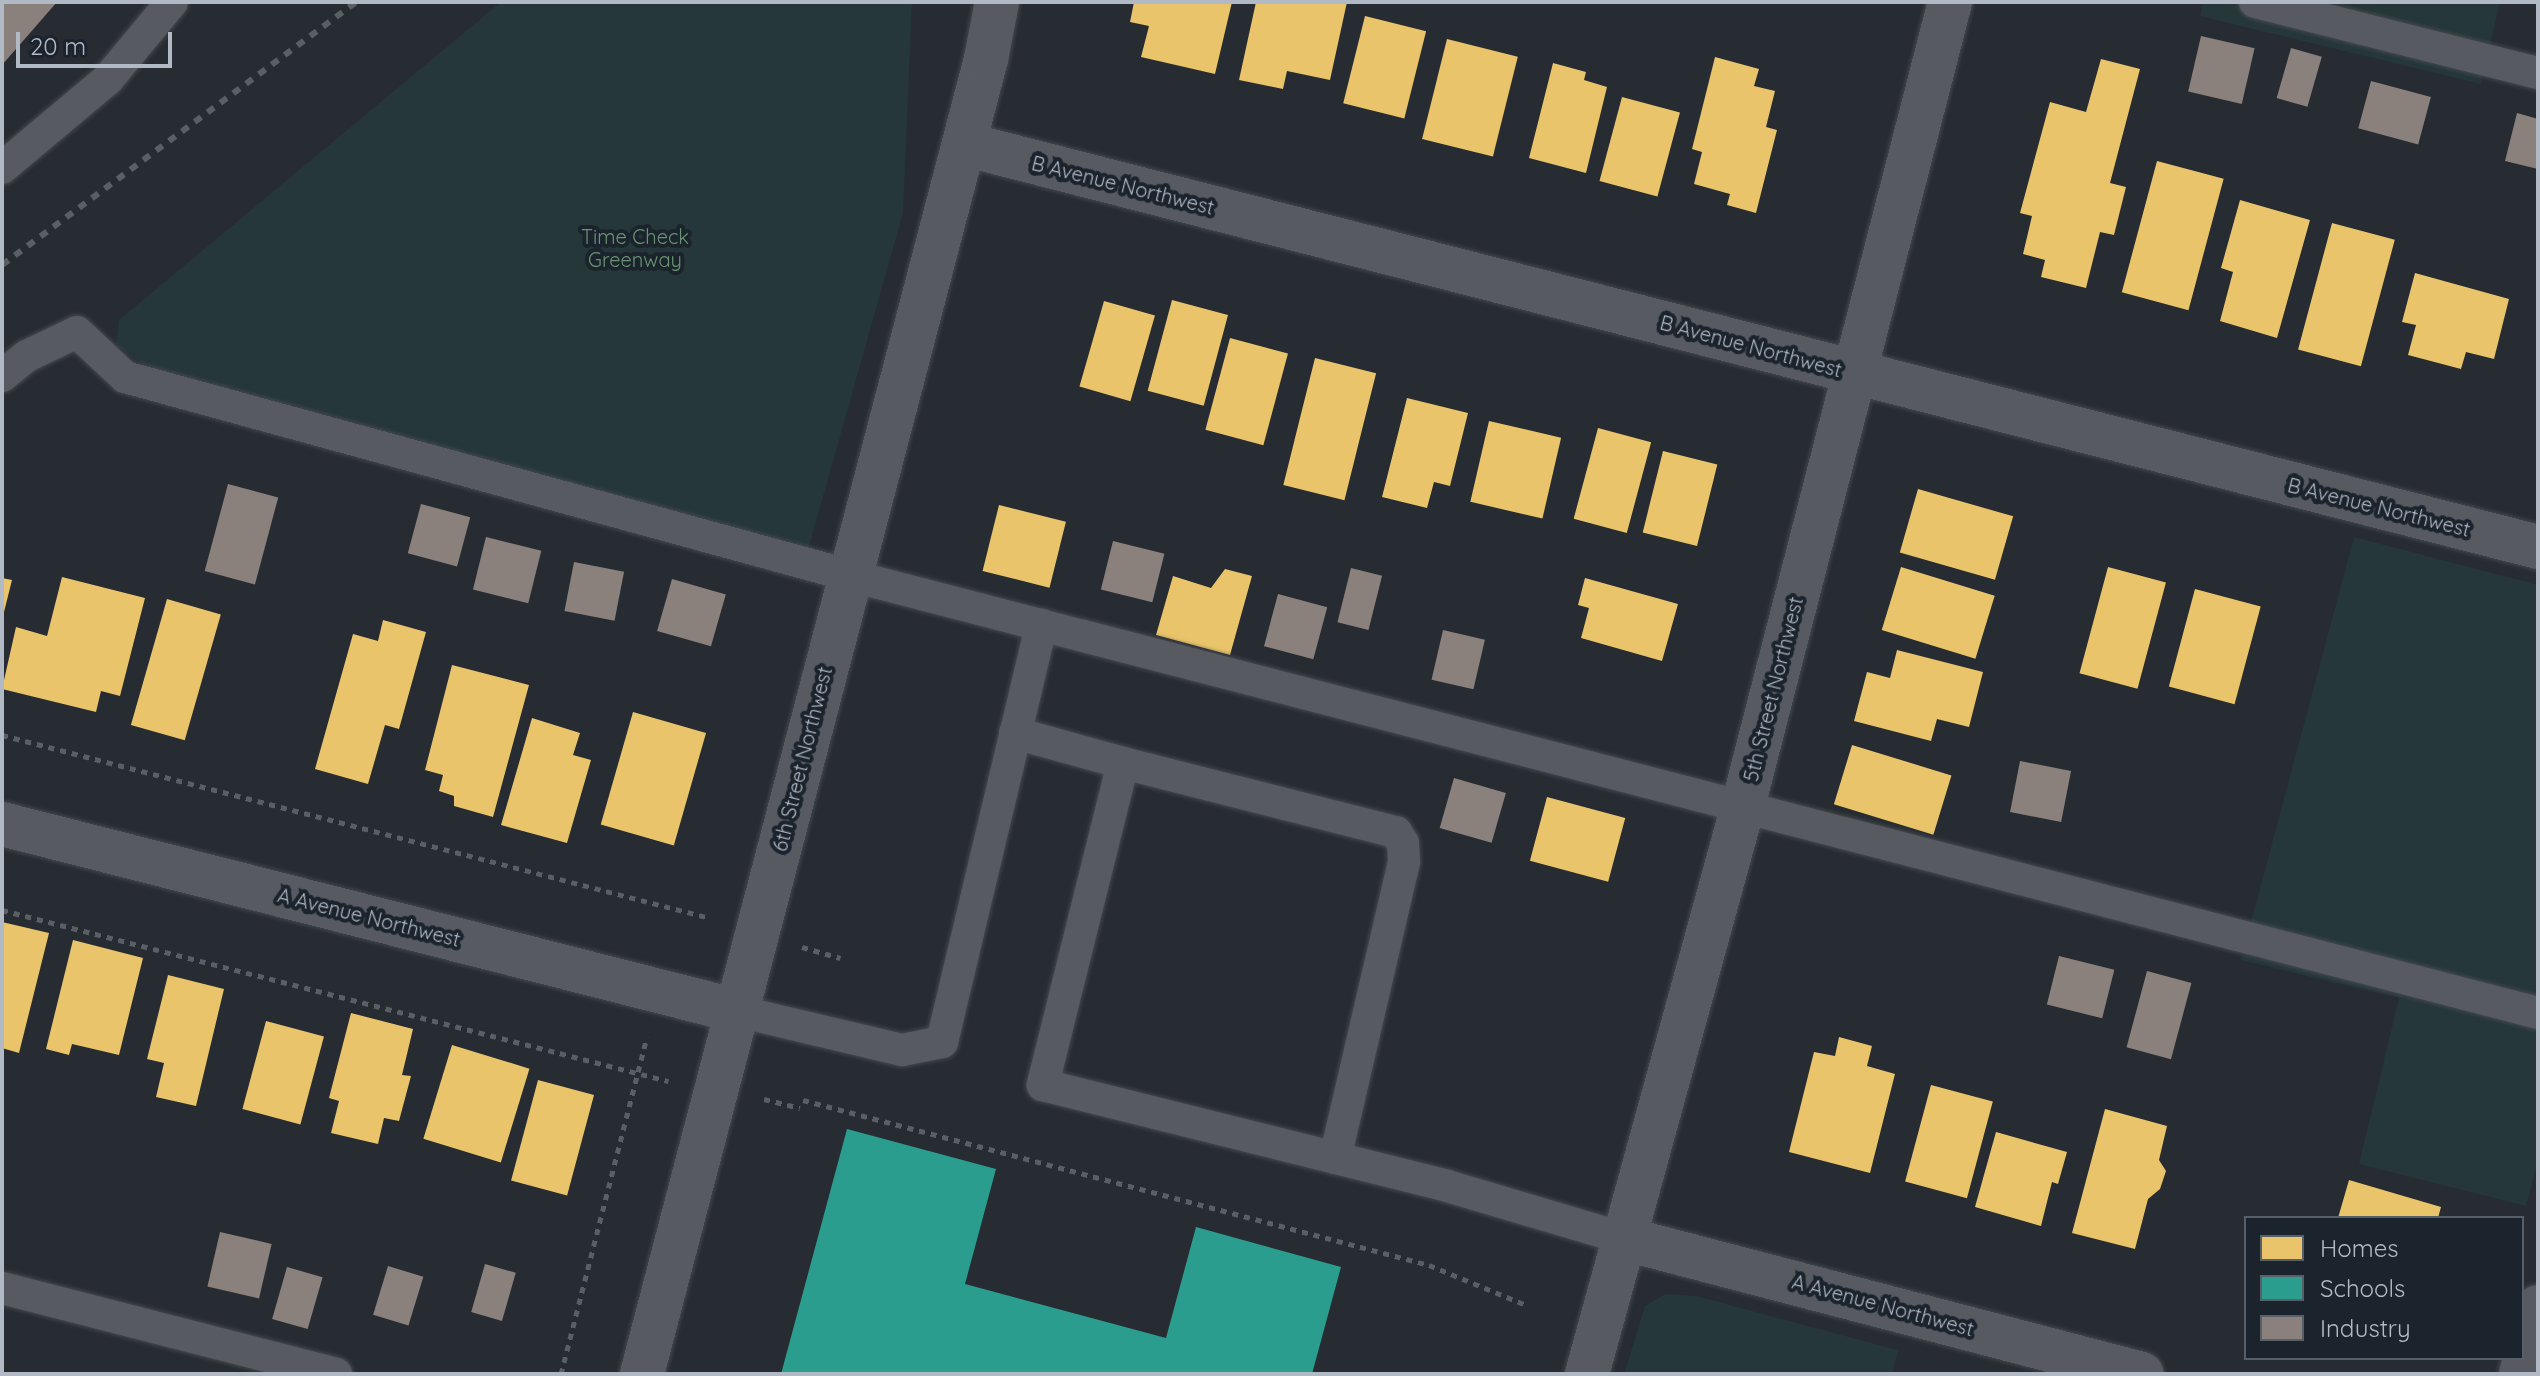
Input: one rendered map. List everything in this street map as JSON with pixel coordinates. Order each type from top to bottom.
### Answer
[{"type":"street","name":"6th Street Northwest","points":[[642,1374],[848,575],[964,144],[997,2]]},
{"type":"street","name":"5th Street Northwest","points":[[1587,1374],[1743,806],[1950,2]]},
{"type":"street","name":"B Avenue Northwest","points":[[964,144],[2538,547]]},
{"type":"street","name":"A Avenue Northwest","points":[[2,824],[737,1011]]},
{"type":"street","name":"A Avenue Northwest","points":[[1622,1238],[2142,1374]]},
{"type":"street","points":[[2521,1374],[2538,1307]]},
{"type":"lane","points":[[2,168],[108,79],[172,2]]},
{"type":"lane","points":[[2255,2],[2538,73]]},
{"type":"lane","points":[[2,376],[27,356],[77,332],[125,377],[848,575],[2538,1013]]},
{"type":"lane","points":[[737,1011],[902,1050],[942,1042],[1041,625]]},
{"type":"lane","points":[[1015,733],[1396,832],[1403,843],[1404,862],[1335,1158]]},
{"type":"lane","points":[[1123,763],[1043,1085],[1335,1158],[1622,1238]]},
{"type":"lane","points":[[2,1288],[336,1374]]},
{"type":"path","points":[[2,735],[715,919]]},
{"type":"path","points":[[2,910],[677,1083]]},
{"type":"path","points":[[795,944],[840,958]]},
{"type":"path","points":[[561,1374],[649,1028]]},
{"type":"path","points":[[755,1096],[800,1108]]},
{"type":"path","points":[[803,1100],[1429,1265],[1526,1305]]},
{"type":"green space","name":"Time Check Greenway","points":[[501,2],[912,2],[903,213],[808,550],[148,367],[116,345],[119,320]]},
{"type":"green space","points":[[2203,2],[2500,2],[2481,84],[2200,16]]},
{"type":"green space","points":[[2354,537],[2538,585],[2538,1160],[2526,1206],[2359,1164],[2399,998],[2241,960]]},
{"type":"green space","points":[[1666,1294],[1696,1296],[1898,1350],[1892,1374],[1624,1374],[1645,1306]]},
{"type":"building: Homes","points":[[1134,2],[1232,2],[1215,74],[1141,57],[1149,26],[1130,22]]},
{"type":"building: Homes","points":[[1256,2],[1347,2],[1330,80],[1287,71],[1283,89],[1239,80]]},
{"type":"building: Homes","points":[[1365,16],[1426,31],[1404,119],[1343,103]]},
{"type":"building: Homes","points":[[1447,39],[1518,57],[1493,157],[1422,139]]},
{"type":"building: Homes","points":[[1715,57],[1759,69],[1754,86],[1775,91],[1766,127],[1777,130],[1756,213],[1727,205],[1730,194],[1694,184],[1702,152],[1692,149]]},
{"type":"building: Homes","points":[[2101,59],[2140,69],[2110,183],[2126,187],[2114,235],[2100,232],[2086,288],[2041,277],[2045,260],[2023,254],[2032,216],[2020,213],[2050,102],[2086,112]]},
{"type":"building: Homes","points":[[1553,63],[1586,72],[1584,80],[1607,87],[1586,173],[1529,158]]},
{"type":"building: Homes","points":[[1622,97],[1680,113],[1657,197],[1599,181]]},
{"type":"building: Homes","points":[[2157,161],[2224,179],[2188,310],[2122,292]]},
{"type":"building: Homes","points":[[2240,200],[2310,220],[2277,338],[2220,321],[2233,272],[2221,268]]},
{"type":"building: Homes","points":[[2332,223],[2395,240],[2361,366],[2298,350]]},
{"type":"building: Homes","points":[[2415,273],[2509,299],[2494,359],[2466,352],[2461,369],[2408,355],[2416,325],[2402,322]]},
{"type":"building: Homes","points":[[1172,300],[1228,315],[1204,406],[1148,391]]},
{"type":"building: Homes","points":[[1104,301],[1155,316],[1130,401],[1079,387]]},
{"type":"building: Homes","points":[[1230,338],[1288,354],[1263,445],[1205,430]]},
{"type":"building: Homes","points":[[1315,358],[1376,373],[1344,500],[1283,485]]},
{"type":"building: Homes","points":[[1407,398],[1468,413],[1450,486],[1434,482],[1427,508],[1382,497]]},
{"type":"building: Homes","points":[[1489,421],[1561,438],[1542,519],[1470,502]]},
{"type":"building: Homes","points":[[1598,428],[1651,442],[1627,533],[1574,519]]},
{"type":"building: Homes","points":[[1663,451],[1717,465],[1697,546],[1643,533]]},
{"type":"building: Homes","points":[[1918,489],[2013,516],[1995,580],[1900,552]]},
{"type":"building: Homes","points":[[999,505],[1066,522],[1049,588],[983,571]]},
{"type":"building: Homes","points":[[1901,567],[1995,596],[1975,659],[1882,630]]},
{"type":"building: Homes","points":[[2108,567],[2166,583],[2137,689],[2080,673]]},
{"type":"building: Homes","points":[[1225,569],[1252,576],[1230,655],[1156,635],[1173,576],[1211,588]]},
{"type":"building: Homes","points":[[62,577],[145,598],[120,696],[101,691],[96,712],[2,689],[16,627],[47,636]]},
{"type":"building: Homes","points":[[2,578],[12,580],[3,616],[2,616]]},
{"type":"building: Homes","points":[[1585,578],[1678,604],[1662,661],[1581,638],[1589,608],[1578,605]]},
{"type":"building: Homes","points":[[2195,589],[2261,607],[2235,704],[2169,687]]},
{"type":"building: Homes","points":[[167,599],[221,614],[185,740],[131,725]]},
{"type":"building: Homes","points":[[383,620],[426,632],[399,729],[385,725],[368,784],[315,769],[353,634],[378,641]]},
{"type":"building: Homes","points":[[1897,650],[1983,672],[1969,727],[1937,719],[1931,741],[1854,721],[1867,672],[1890,678]]},
{"type":"building: Homes","points":[[452,665],[529,685],[493,817],[454,806],[454,796],[439,791],[443,775],[425,770]]},
{"type":"building: Homes","points":[[633,712],[706,733],[674,845],[601,824]]},
{"type":"building: Homes","points":[[532,718],[580,733],[573,755],[591,760],[567,843],[501,825]]},
{"type":"building: Homes","points":[[1852,745],[1951,775],[1933,835],[1834,804]]},
{"type":"building: Homes","points":[[1547,797],[1625,818],[1608,882],[1530,861]]},
{"type":"building: Homes","points":[[2,922],[49,933],[19,1053],[2,1048]]},
{"type":"building: Homes","points":[[73,940],[143,958],[119,1055],[72,1044],[69,1055],[46,1049]]},
{"type":"building: Homes","points":[[168,975],[224,989],[196,1106],[156,1097],[164,1063],[147,1059]]},
{"type":"building: Homes","points":[[351,1013],[413,1029],[402,1075],[411,1076],[399,1121],[384,1118],[378,1144],[331,1133],[339,1101],[329,1098]]},
{"type":"building: Homes","points":[[266,1021],[324,1037],[300,1124],[242,1109]]},
{"type":"building: Homes","points":[[1839,1037],[1872,1046],[1867,1066],[1895,1074],[1870,1173],[1789,1152],[1814,1052],[1835,1056]]},
{"type":"building: Homes","points":[[452,1045],[529,1069],[501,1162],[423,1139]]},
{"type":"building: Homes","points":[[538,1080],[594,1095],[567,1195],[511,1180]]},
{"type":"building: Homes","points":[[1931,1085],[1993,1102],[1967,1198],[1905,1182]]},
{"type":"building: Homes","points":[[2105,1109],[2167,1126],[2159,1160],[2166,1171],[2160,1189],[2148,1199],[2135,1249],[2072,1233]]},
{"type":"building: Homes","points":[[1996,1132],[2067,1152],[2058,1184],[2052,1182],[2041,1226],[1975,1207]]},
{"type":"building: Homes","points":[[2349,1180],[2441,1207],[2439,1216],[2339,1216]]},
{"type":"building: Schools","points":[[847,1129],[996,1169],[965,1284],[1166,1338],[1196,1227],[1341,1267],[1312,1374],[781,1374]]},
{"type":"building: Industry","points":[[2,2],[57,2],[2,65]]},
{"type":"building: Industry","points":[[2201,36],[2255,48],[2242,104],[2188,92]]},
{"type":"building: Industry","points":[[2291,48],[2322,57],[2307,107],[2277,98]]},
{"type":"building: Industry","points":[[2371,81],[2431,97],[2418,144],[2358,128]]},
{"type":"building: Industry","points":[[2517,113],[2538,119],[2538,169],[2505,161]]},
{"type":"building: Industry","points":[[228,484],[278,497],[255,584],[205,571]]},
{"type":"building: Industry","points":[[421,504],[470,517],[457,566],[408,553]]},
{"type":"building: Industry","points":[[486,537],[541,551],[528,603],[473,589]]},
{"type":"building: Industry","points":[[1113,541],[1164,554],[1152,602],[1101,590]]},
{"type":"building: Industry","points":[[574,562],[624,572],[615,621],[564,611]]},
{"type":"building: Industry","points":[[1351,568],[1382,576],[1369,630],[1337,622]]},
{"type":"building: Industry","points":[[672,579],[726,594],[711,646],[657,631]]},
{"type":"building: Industry","points":[[1278,594],[1327,607],[1313,659],[1264,646]]},
{"type":"building: Industry","points":[[1443,630],[1485,640],[1473,689],[1432,680]]},
{"type":"building: Industry","points":[[2020,761],[2071,771],[2061,822],[2010,812]]},
{"type":"building: Industry","points":[[1454,778],[1506,793],[1492,843],[1440,828]]},
{"type":"building: Industry","points":[[2059,956],[2114,970],[2102,1018],[2047,1005]]},
{"type":"building: Industry","points":[[2147,971],[2191,983],[2171,1059],[2127,1047]]},
{"type":"building: Industry","points":[[220,1232],[272,1244],[259,1298],[207,1287]]},
{"type":"building: Industry","points":[[485,1264],[516,1273],[502,1321],[471,1312]]},
{"type":"building: Industry","points":[[388,1266],[423,1277],[408,1326],[373,1315]]},
{"type":"building: Industry","points":[[287,1267],[323,1277],[308,1329],[272,1319]]},
{"type":"railway","points":[[2,265],[356,2]]}]
